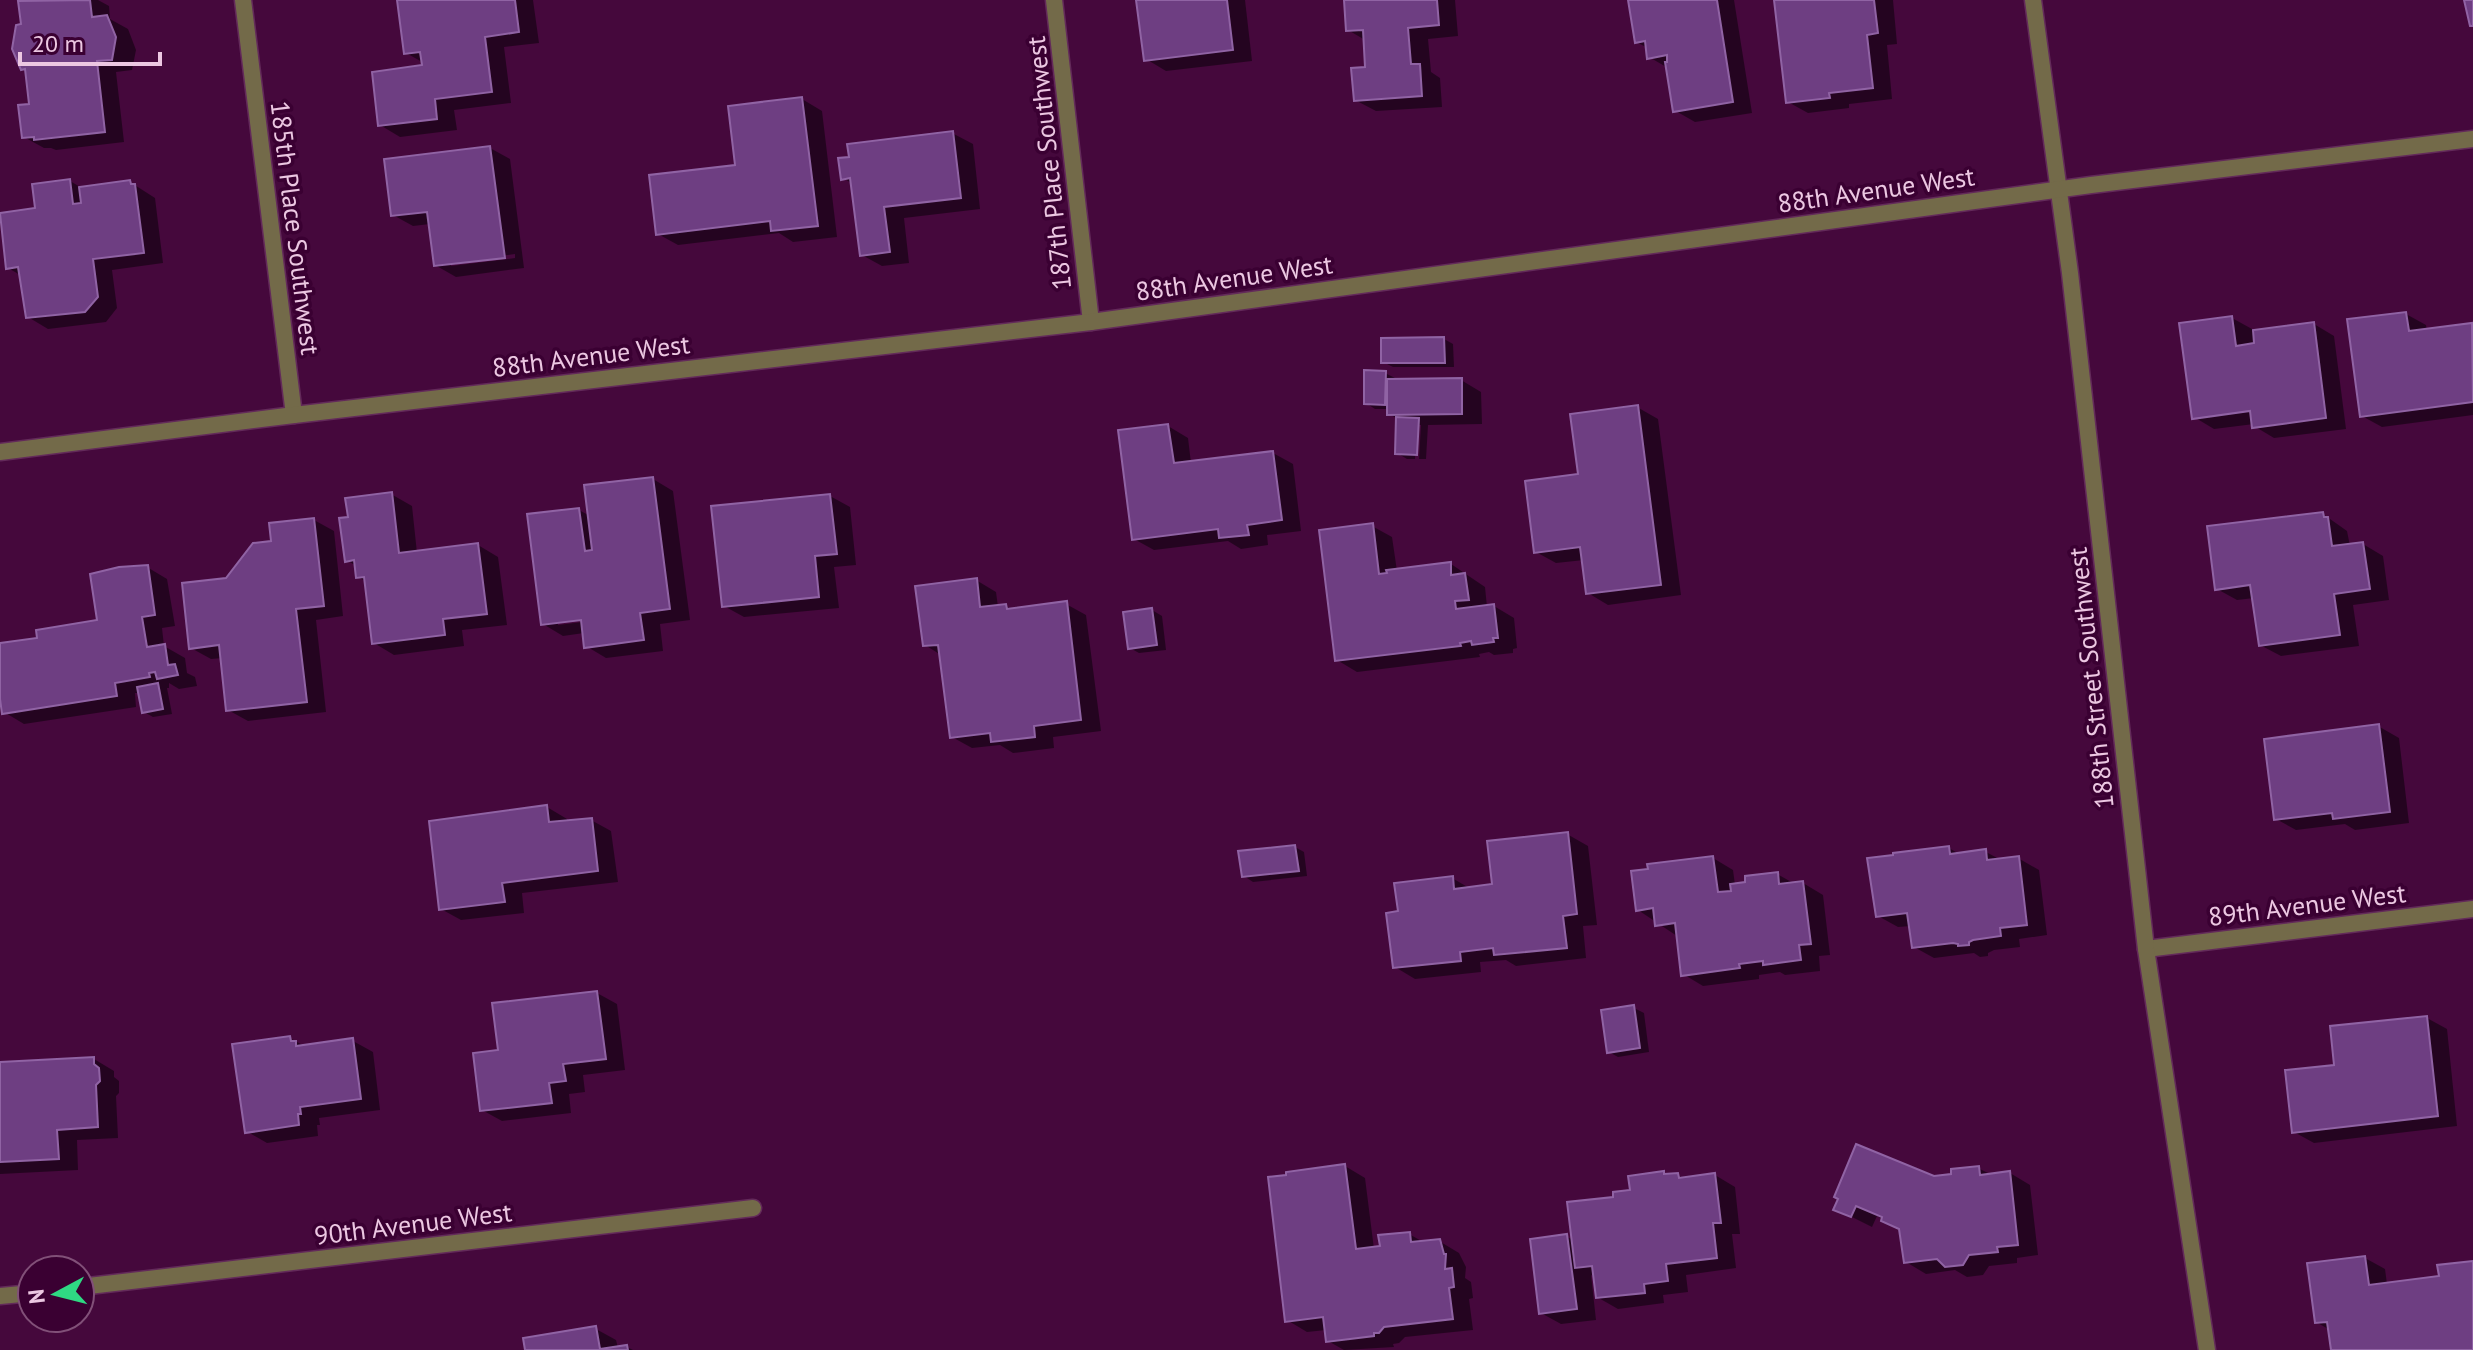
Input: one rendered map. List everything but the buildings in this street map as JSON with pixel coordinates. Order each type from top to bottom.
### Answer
[{"type":"street","name":"185th Place Southwest","points":[[243,0],[294,415]]},
{"type":"street","name":"187th Place Southwest","points":[[1054,0],[1091,322]]},
{"type":"street","name":"188th Street Southwest","points":[[2033,0],[2059,189],[2146,949],[2207,1350]]},
{"type":"street","name":"88th Avenue West","points":[[0,452],[1091,322],[2059,189],[2473,139]]},
{"type":"street","name":"89th Avenue West","points":[[2146,949],[2473,909]]},
{"type":"street","name":"90th Avenue West","points":[[96,1285],[753,1208]]}]
